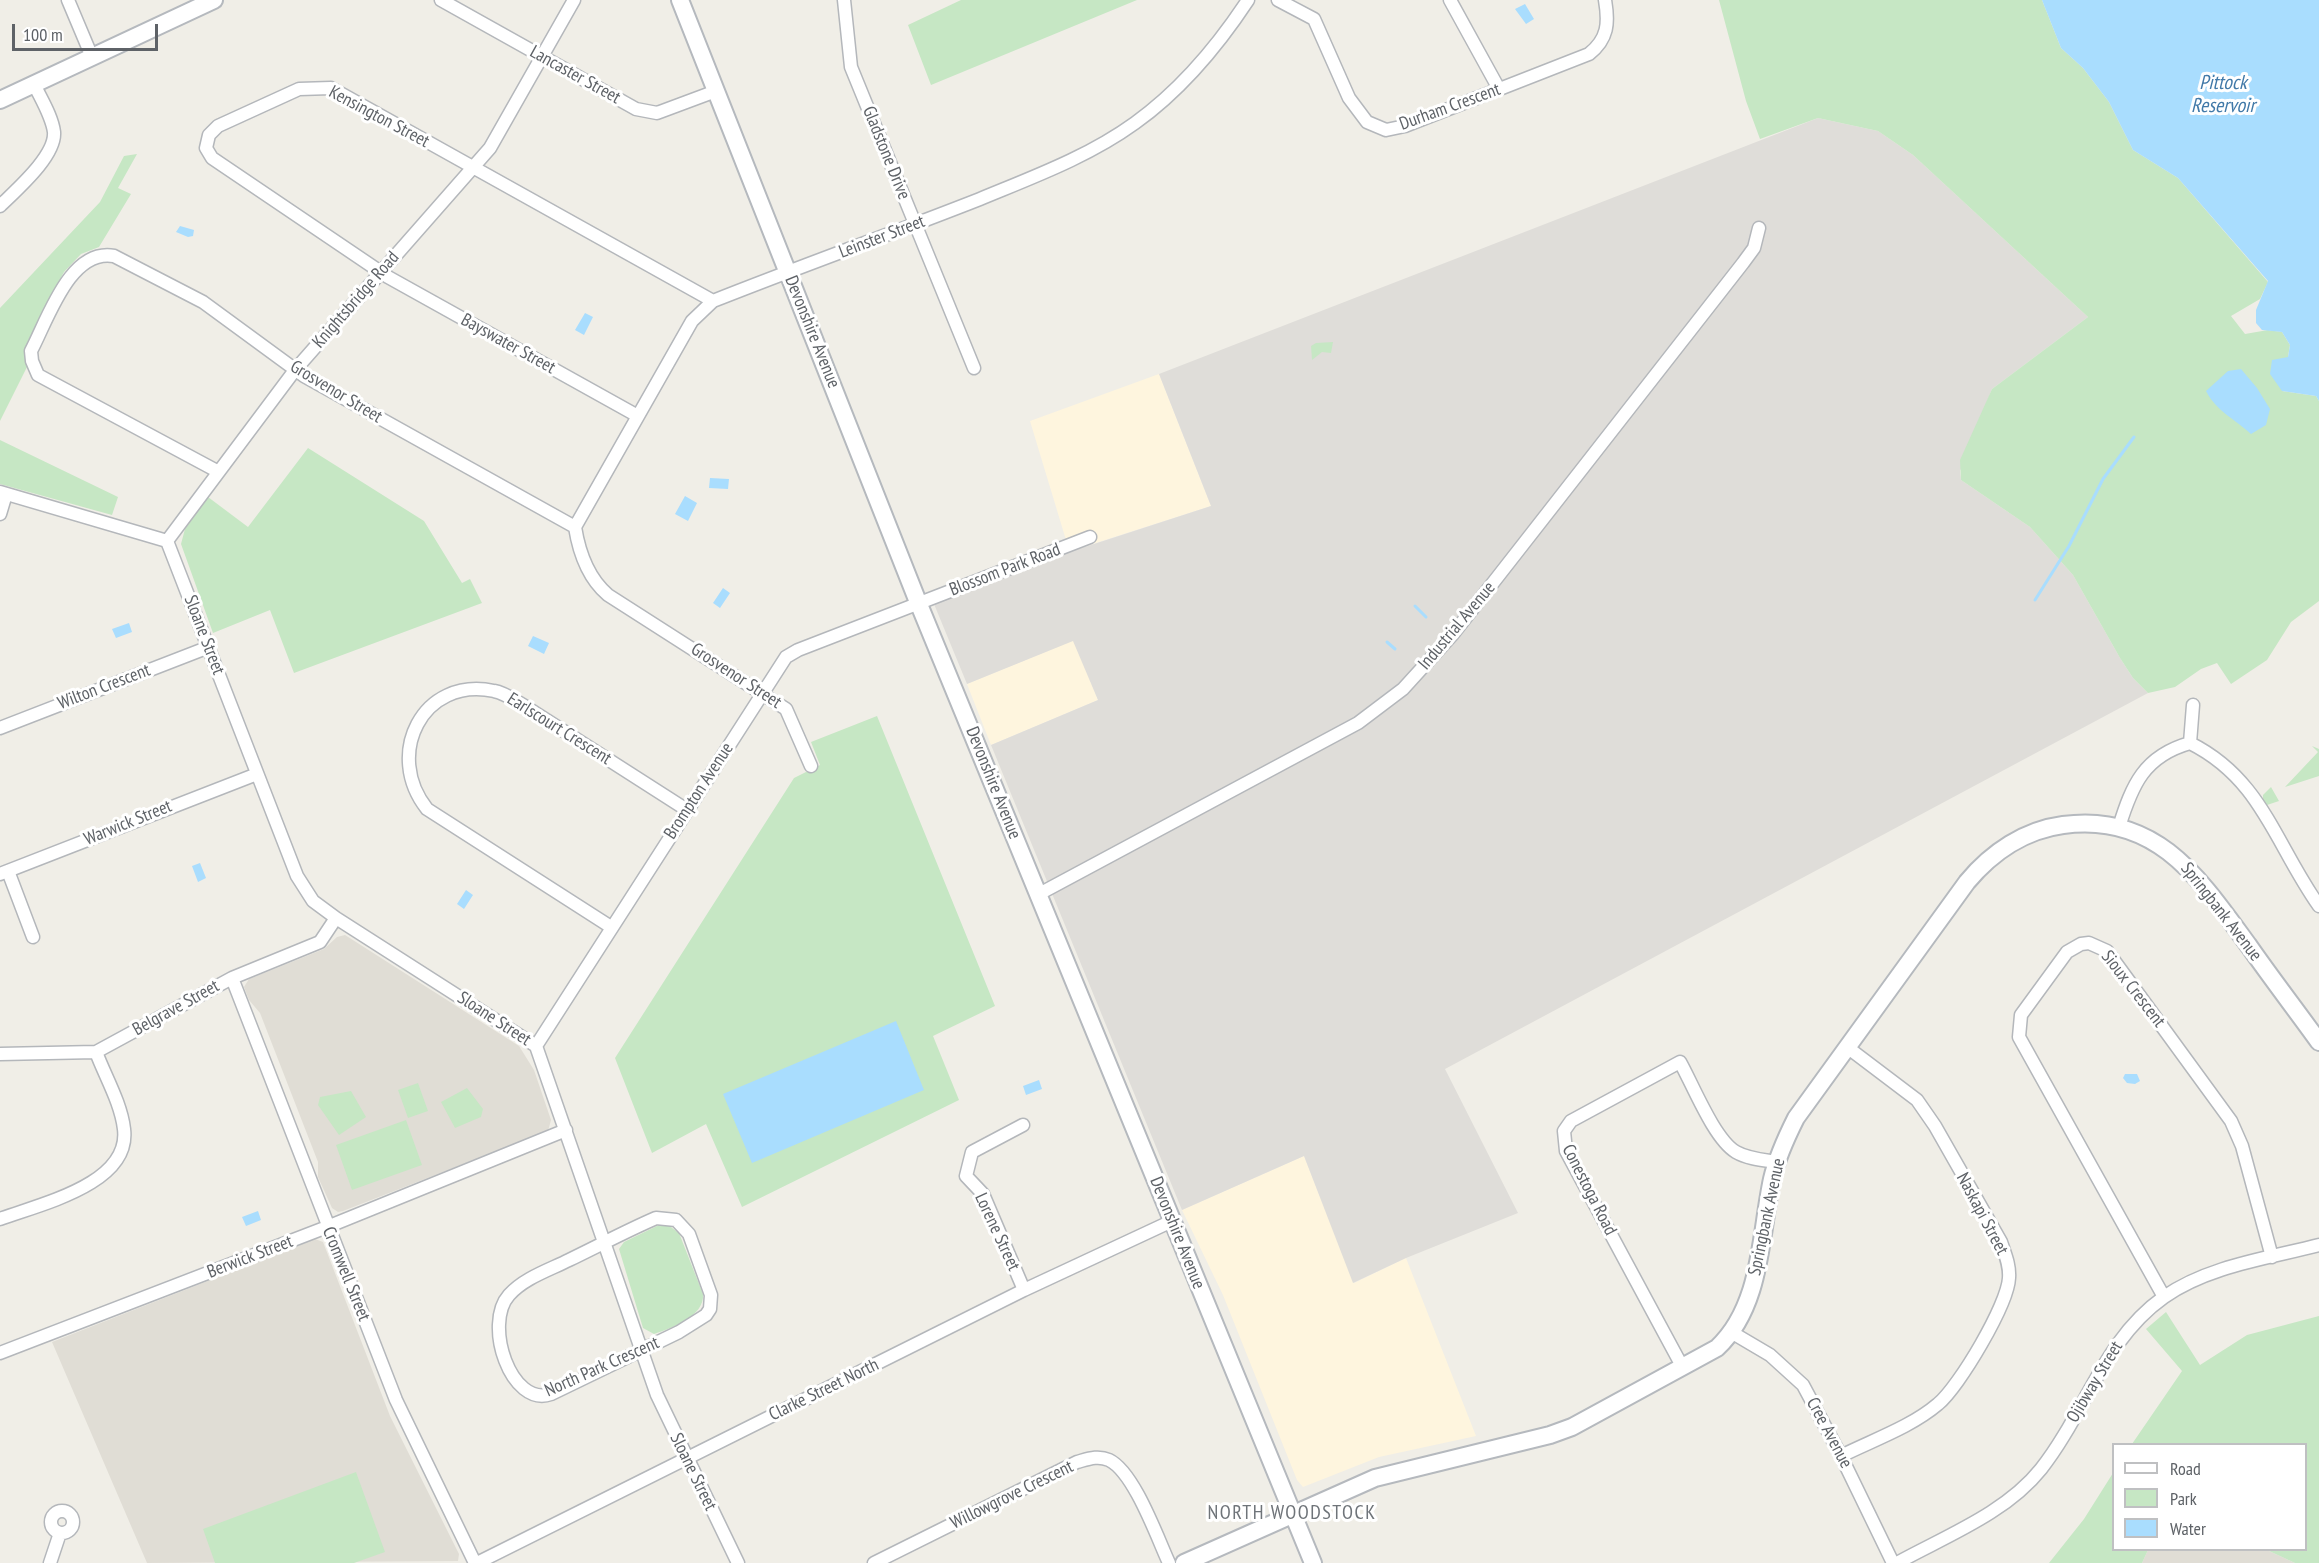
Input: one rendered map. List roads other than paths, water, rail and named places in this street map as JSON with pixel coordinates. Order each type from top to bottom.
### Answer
[{"type":"main road","points":[[0,100],[214,0]]},
{"type":"main road","name":"Devonshire Avenue","points":[[680,0],[918,602],[1313,1563]]},
{"type":"main road","name":"Springbank Avenue","points":[[1184,1563],[1292,1513],[1385,1475],[1550,1435],[1572,1427],[1709,1354],[1731,1332],[1743,1312],[1752,1286],[1777,1162],[1796,1118],[1967,882],[1998,852],[2027,835],[2052,827],[2088,824],[2119,828],[2154,842],[2187,866],[2319,1042]]},
{"type":"street","points":[[68,0],[92,57]]},
{"type":"street","name":"Lancaster Street","points":[[441,0],[636,109],[647,112],[668,110],[716,90]]},
{"type":"street","name":"Knightsbridge Road","points":[[167,541],[217,471],[295,370],[473,167],[501,131],[574,0]]},
{"type":"street","name":"Gladstone Drive","points":[[844,0],[851,67],[974,368]]},
{"type":"street","name":"Leinster Street","points":[[575,526],[636,415],[692,321],[713,301],[914,225],[1053,169],[1117,136],[1166,98],[1198,67],[1226,33],[1248,0]]},
{"type":"street","name":"Durham Crescent","points":[[1278,0],[1314,19],[1355,109],[1373,125],[1386,130],[1405,126],[1589,54],[1600,45],[1607,26],[1605,0]]},
{"type":"street","points":[[1450,0],[1499,89]]},
{"type":"street","points":[[0,206],[44,159],[53,144],[53,126],[34,84]]},
{"type":"street","name":"Kensington Street","points":[[380,272],[212,158],[206,148],[206,142],[212,130],[299,89],[325,87],[347,96],[713,301]]},
{"type":"street","name":"Industrial Avenue","points":[[1039,894],[1358,723],[1403,689],[1454,634],[1754,248],[1759,228]]},
{"type":"street","name":"Grosvenor Street","points":[[217,471],[38,375],[32,361],[32,351],[70,276],[89,258],[103,254],[114,256],[203,302],[295,370],[575,526],[578,542],[591,576],[604,592],[762,691],[786,709],[811,766]]},
{"type":"street","name":"Bayswater Street","points":[[380,272],[636,415]]},
{"type":"street","points":[[0,514],[3,493],[167,541]]},
{"type":"street","name":"Blossom Park Road","points":[[918,602],[1090,537]]},
{"type":"street","name":"Sloane Street","points":[[167,541],[301,883],[313,901],[536,1046],[659,1401],[738,1563]]},
{"type":"street","name":"Brompton Avenue","points":[[536,1046],[780,664],[798,650],[918,602]]},
{"type":"street","name":"Wilton Crescent","points":[[0,728],[209,647]]},
{"type":"street","name":"Earlscourt Crescent","points":[[610,927],[427,809],[415,793],[408,765],[409,740],[421,718],[432,705],[458,692],[497,692],[523,705],[687,810]]},
{"type":"street","points":[[2190,743],[2193,705]]},
{"type":"street","points":[[2119,828],[2132,790],[2145,770],[2164,754],[2190,743]]},
{"type":"street","points":[[2190,743],[2218,759],[2244,783],[2319,906]]},
{"type":"street","name":"Warwick Street","points":[[4,872],[257,774]]},
{"type":"street","points":[[4,872],[33,937]]},
{"type":"street","name":"Belgrave Street","points":[[0,1054],[96,1052],[232,978],[320,942],[336,918]]},
{"type":"street","name":"Sioux Crescent","points":[[2164,1297],[2019,1037],[2021,1015],[2067,952],[2081,944],[2094,944],[2108,951],[2231,1120],[2242,1146],[2272,1257]]},
{"type":"street","name":"Cromwell Street","points":[[232,978],[396,1400],[476,1563]]},
{"type":"street","name":"Naskapi Street","points":[[1841,1456],[1928,1412],[1945,1397],[2001,1306],[2009,1279],[2008,1264],[2001,1242],[1925,1111],[1904,1088],[1847,1047]]},
{"type":"street","points":[[0,1219],[89,1185],[112,1170],[119,1159],[124,1146],[124,1128],[96,1052]]},
{"type":"street","name":"Conestoga Road","points":[[1683,1368],[1566,1151],[1563,1137],[1567,1125],[1680,1062],[1719,1133],[1730,1148],[1745,1155],[1777,1162]]},
{"type":"street","name":"Lorene Street","points":[[1023,1125],[972,1152],[966,1176],[983,1194],[1024,1290]]},
{"type":"street","name":"Berwick Street","points":[[0,1353],[327,1227],[566,1130]]},
{"type":"street","name":"North Park Crescent","points":[[656,1218],[676,1220],[689,1234],[711,1295],[710,1309],[700,1320],[541,1396],[528,1393],[517,1382],[499,1342],[497,1323],[508,1295],[533,1278],[605,1243],[656,1218]]},
{"type":"street","name":"Clarke Street North","points":[[476,1563],[1024,1290],[1172,1221]]},
{"type":"street","name":"Ojibway Street","points":[[1895,1563],[1985,1514],[2024,1487],[2049,1458],[2119,1340],[2138,1318],[2164,1297],[2199,1278],[2319,1245]]},
{"type":"street","name":"Cree Avenue","points":[[1731,1332],[1766,1352],[1791,1372],[1809,1394],[1895,1563]]},
{"type":"street","name":"Willowgrove Crescent","points":[[874,1563],[1077,1462],[1098,1457],[1109,1460],[1127,1476],[1169,1563]]},
{"type":"street","points":[[50,1563],[60,1533]]},
{"type":"water","name":"Pittock Reservoir","points":[[2042,0],[2319,0],[2319,401],[2316,396],[2282,391],[2270,374],[2272,360],[2288,357],[2290,345],[2282,332],[2262,330],[2256,323],[2256,310],[2268,281],[2178,178],[2133,150],[2109,102],[2083,68],[2061,48]]},
{"type":"water","points":[[1525,4],[1534,19],[1526,24],[1515,9]]},
{"type":"water","points":[[180,226],[194,230],[193,236],[188,237],[176,232]]},
{"type":"water","points":[[585,313],[593,317],[584,335],[575,330]]},
{"type":"water","points":[[2241,369],[2257,388],[2270,409],[2266,425],[2251,434],[2220,409],[2206,391],[2228,371]]},
{"type":"water","points":[[710,478],[729,479],[728,489],[709,488]]},
{"type":"water","points":[[685,496],[697,503],[688,521],[675,514]]},
{"type":"water","points":[[723,588],[730,593],[720,608],[713,603]]},
{"type":"water","points":[[129,623],[132,632],[116,638],[112,629]]},
{"type":"water","points":[[533,636],[549,643],[544,654],[528,646]]},
{"type":"water","points":[[200,863],[206,878],[198,882],[192,866]]},
{"type":"water","points":[[466,890],[473,895],[464,909],[457,904]]},
{"type":"water","points":[[896,1021],[924,1090],[752,1163],[723,1094]]},
{"type":"water","points":[[2125,1074],[2137,1074],[2140,1081],[2135,1084],[2127,1083],[2123,1078]]},
{"type":"water","points":[[1039,1080],[1042,1089],[1026,1095],[1023,1086]]},
{"type":"water","points":[[258,1211],[261,1220],[246,1226],[242,1217]]},
{"type":"waterway","points":[[2035,600],[2069,546],[2103,479],[2134,437]]},
{"type":"waterway","points":[[1415,606],[1426,617]]},
{"type":"waterway","points":[[1387,642],[1395,649]]},
{"type":"district","name":"NORTH WOODSTOCK","points":[[1292,1513]]}]
